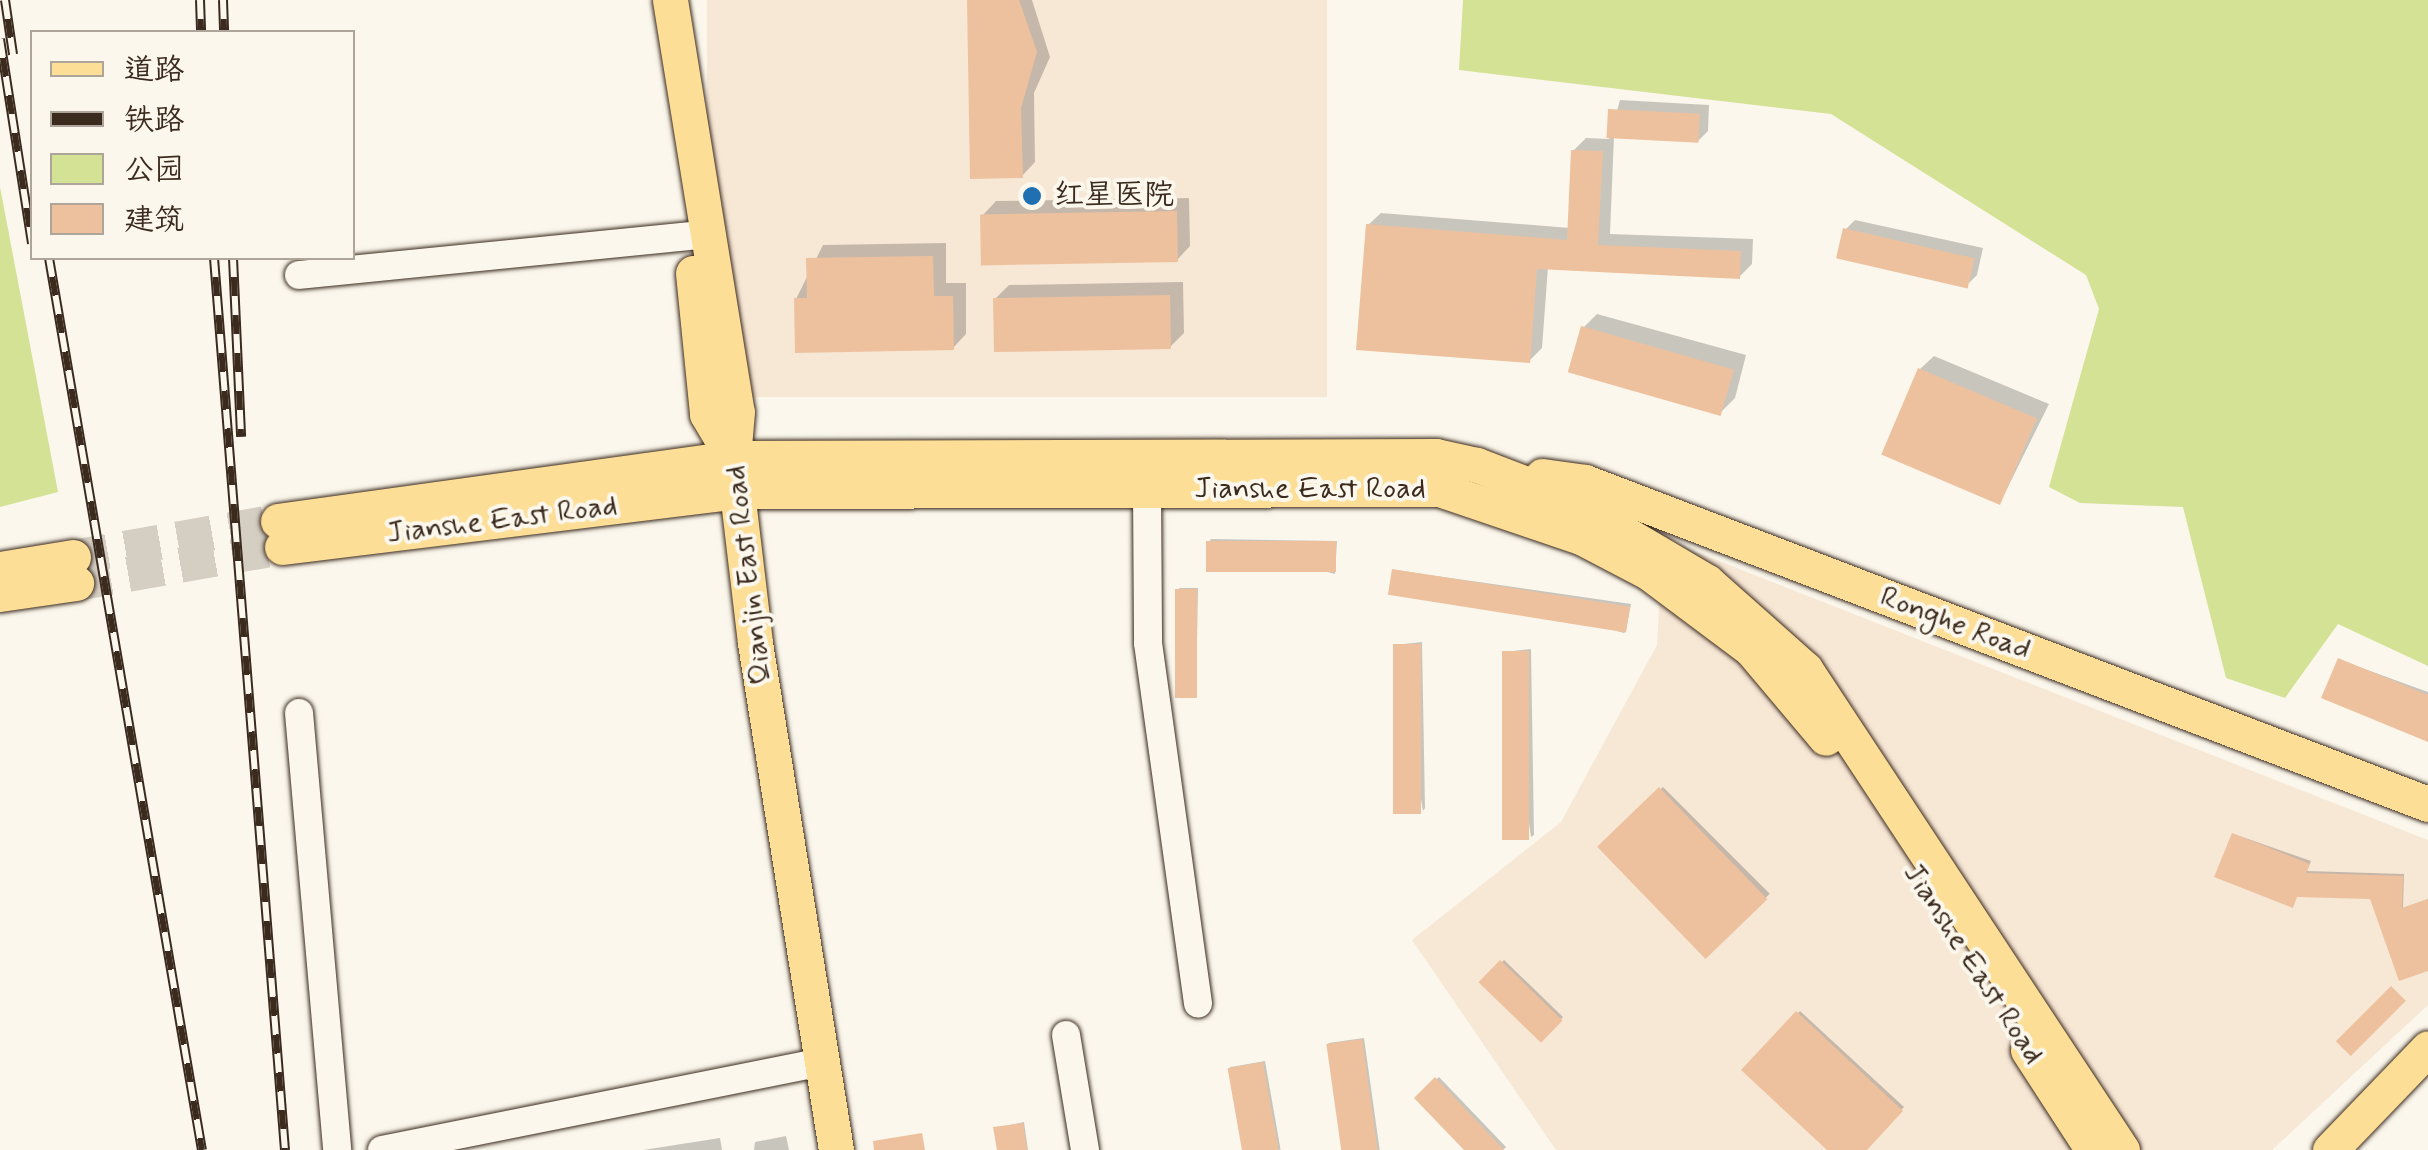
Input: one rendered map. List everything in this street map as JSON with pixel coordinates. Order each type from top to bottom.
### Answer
[{"type":"main road","points":[[280,534],[735,474],[707,414],[690,236],[653,0]]},
{"type":"main road","name":"Qianjin East Road","points":[[670,0],[737,412],[735,474],[836,1150]]},
{"type":"main road","name":"Jianshe East Road","points":[[735,474],[1436,456],[1477,465],[1568,500],[1707,582],[1805,669],[2122,1150]]},
{"type":"main road","name":"Ronghe Road","points":[[1477,465],[1584,482],[2428,804]]},
{"type":"main road","name":"Jianshe East Road","points":[[735,474],[1147,490],[1439,490],[1581,537],[1702,608],[1764,663],[1835,750],[2092,1150]]},
{"type":"main road","points":[[0,569],[74,570],[0,594]]},
{"type":"main road","points":[[2330,1150],[2428,1048]]},
{"type":"street","points":[[299,275],[690,236]]},
{"type":"street","points":[[1147,490],[1148,643],[1198,1004]]},
{"type":"street","points":[[298,713],[337,1150]]},
{"type":"street","points":[[1066,1035],[1085,1150]]},
{"type":"street","points":[[382,1150],[822,1062]]},
{"type":"shaded area","name":"红星医院","points":[[707,0],[1327,0],[1327,397],[707,397]]},
{"type":"shaded area","points":[[1663,539],[2428,840],[2428,1005],[2272,1150],[1556,1150],[1412,940],[1561,822],[1657,645]]},
{"type":"green space","points":[[1463,0],[2428,0],[2428,666],[2338,624],[2285,698],[2226,678],[2183,507],[2080,503],[2049,487],[2099,309],[2086,275],[1831,114],[1459,70]]},
{"type":"green space","points":[[0,187],[58,492],[0,507]]},
{"type":"building","points":[[967,0],[1019,0],[1037,52],[1021,108],[1023,178],[970,179]]},
{"type":"building","points":[[1608,109],[1700,114],[1698,143],[1606,138]]},
{"type":"building","points":[[1571,150],[1603,151],[1598,245],[1741,251],[1740,279],[1537,269],[1530,363],[1356,350],[1366,224],[1567,240]]},
{"type":"building","points":[[1177,211],[1178,262],[981,265],[980,214]]},
{"type":"building","points":[[1843,228],[1975,258],[1968,289],[1836,258]]},
{"type":"building","points":[[933,256],[934,296],[953,296],[954,350],[795,353],[794,298],[807,298],[806,258]]},
{"type":"building","points":[[1170,295],[1171,349],[994,352],[993,298]]},
{"type":"building","points":[[1581,326],[1734,370],[1721,416],[1568,372]]},
{"type":"building","points":[[1918,368],[2037,418],[2000,505],[1881,455]]},
{"type":"building","points":[[1206,541],[1336,541],[1336,572],[1206,572]]},
{"type":"building","points":[[1392,569],[1630,607],[1626,632],[1388,595]]},
{"type":"building","points":[[1175,589],[1197,589],[1197,698],[1175,698]]},
{"type":"building","points":[[1393,644],[1421,644],[1421,814],[1393,814]]},
{"type":"building","points":[[1502,651],[1529,651],[1529,840],[1502,840]]},
{"type":"building","points":[[2338,658],[2428,695],[2428,742],[2321,698]]},
{"type":"building","points":[[1659,787],[1767,899],[1706,959],[1597,847]]},
{"type":"building","points":[[2232,833],[2310,864],[2306,873],[2403,876],[2402,908],[2428,899],[2428,971],[2399,981],[2370,899],[2297,897],[2293,908],[2214,877]]},
{"type":"building","points":[[1500,960],[1563,1020],[1541,1043],[1478,982]]},
{"type":"building","points":[[2391,986],[2406,1001],[2351,1056],[2336,1041]]},
{"type":"building","points":[[1796,1011],[1903,1111],[1867,1150],[1827,1150],[1741,1070]]},
{"type":"building","points":[[1362,1039],[1378,1150],[1341,1150],[1326,1044]]},
{"type":"building","points":[[1263,1062],[1278,1150],[1242,1150],[1228,1068]]},
{"type":"building","points":[[1435,1077],[1504,1150],[1464,1150],[1414,1098]]},
{"type":"building","points":[[1023,1123],[1027,1150],[997,1150],[993,1127]]},
{"type":"building","points":[[922,1133],[925,1150],[874,1150],[873,1141]]},
{"type":"tunnel","points":[[73,557],[278,521]]},
{"type":"tunnel","points":[[76,583],[282,547]]},
{"type":"railway","points":[[5,0],[13,54]]},
{"type":"railway","points":[[200,0],[201,30]]},
{"type":"railway","points":[[223,0],[224,30]]},
{"type":"railway","points":[[0,39],[30,231]]},
{"type":"railway","points":[[49,260],[202,1150]]},
{"type":"railway","points":[[214,260],[285,1150]]},
{"type":"railway","points":[[233,260],[241,437]]},
{"type":"place","name":"红星医院","points":[[1032,196]]}]
